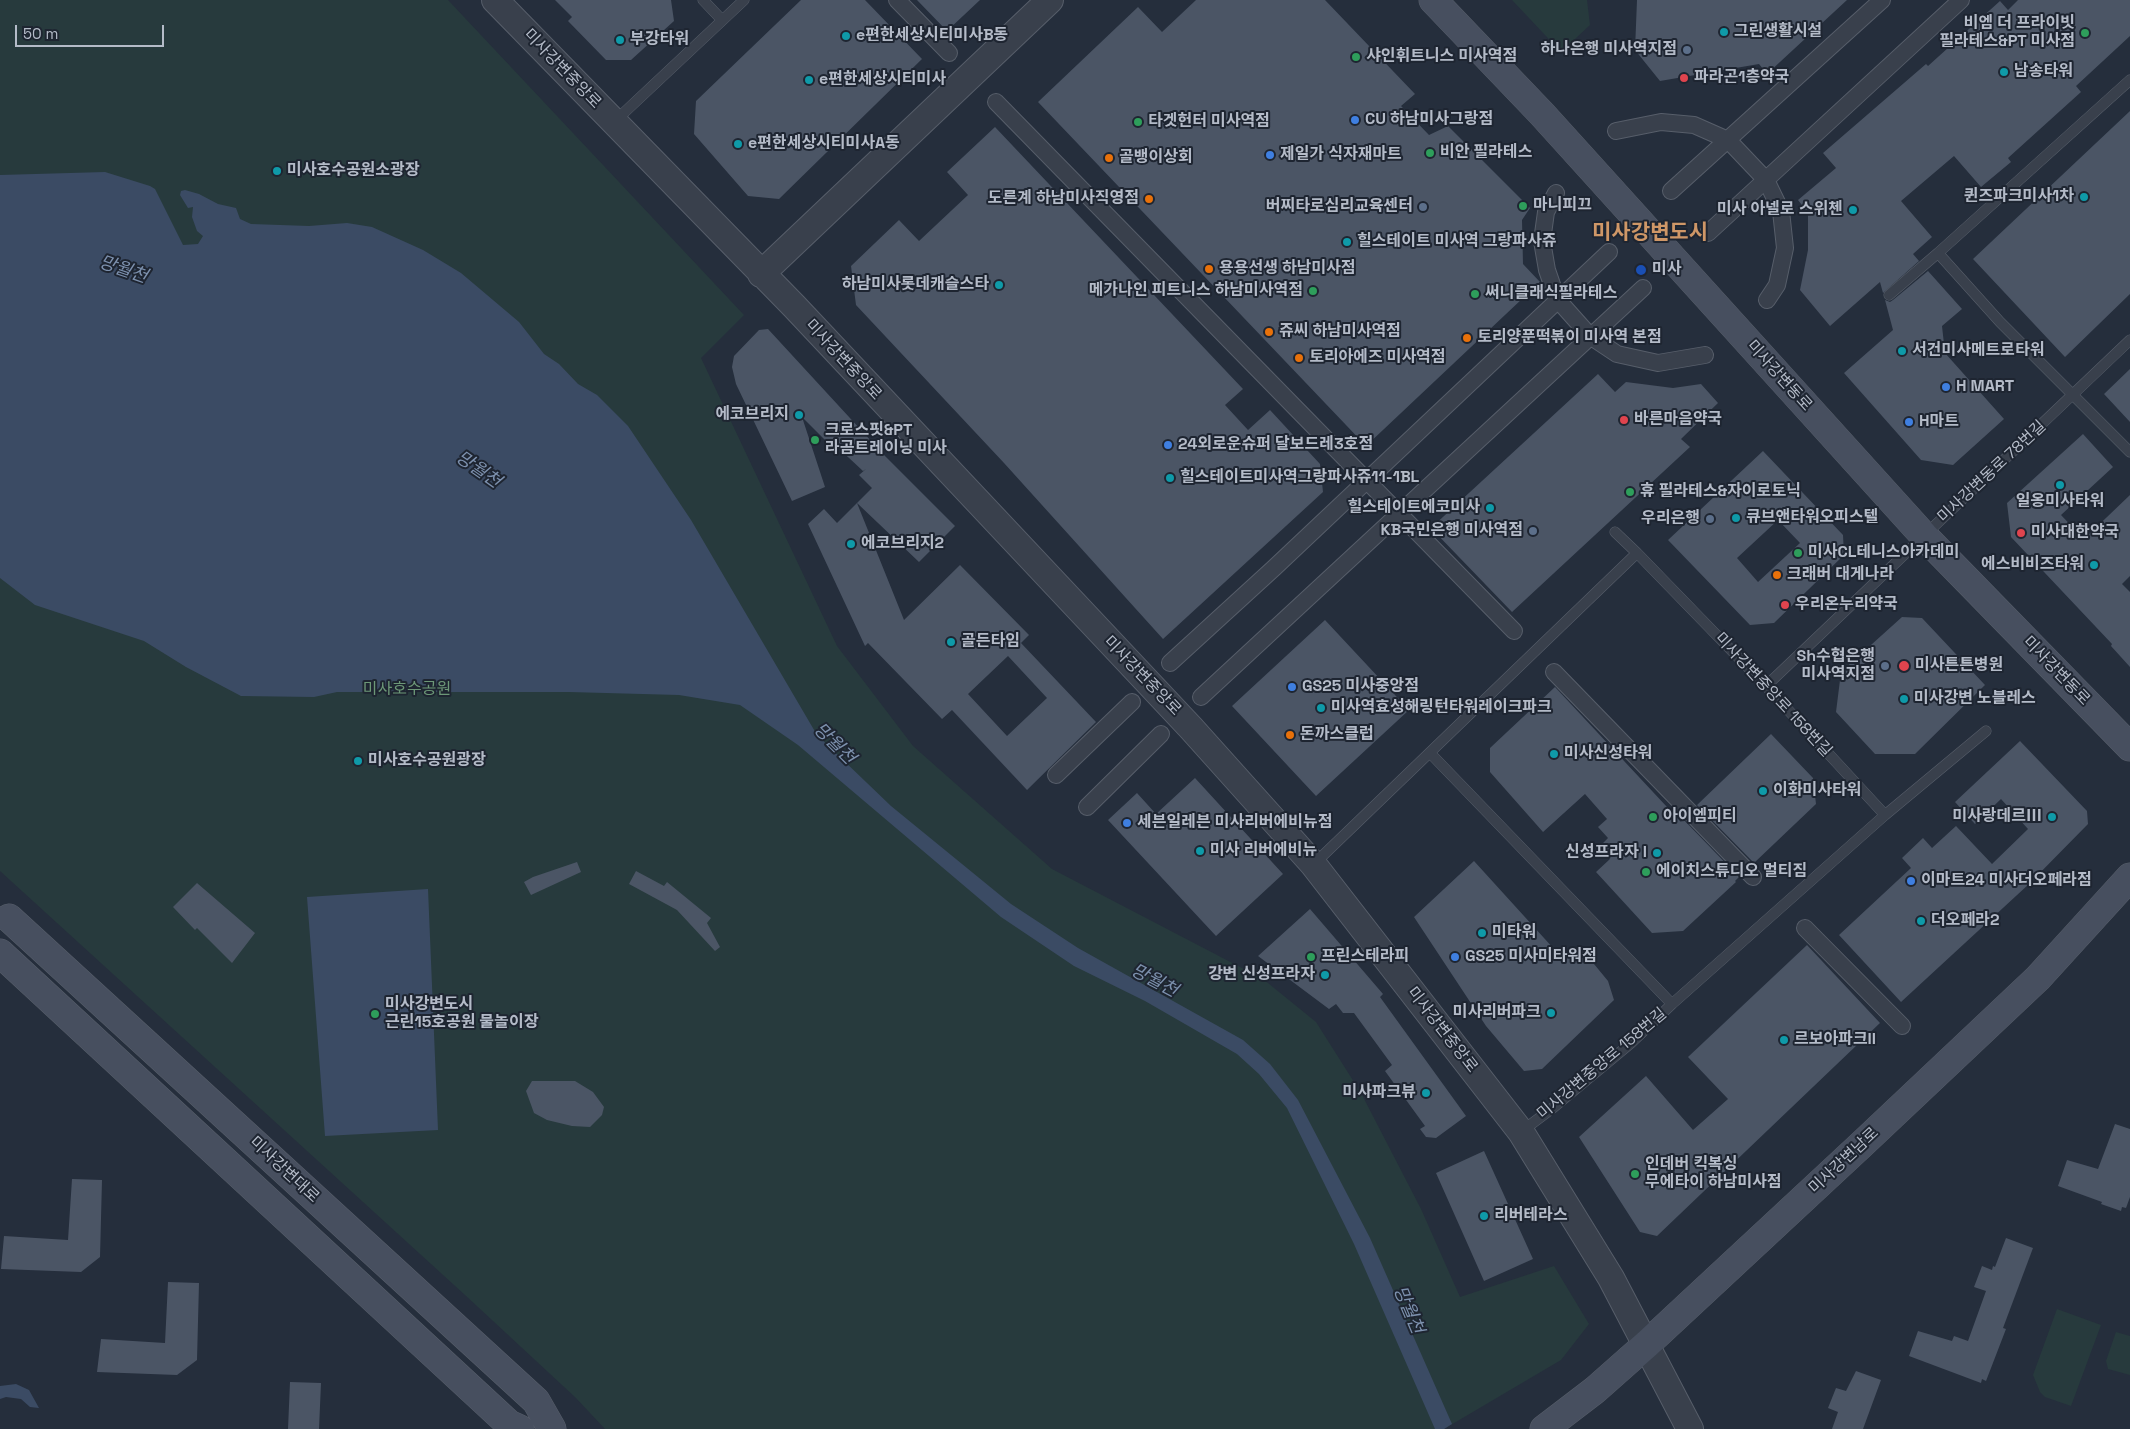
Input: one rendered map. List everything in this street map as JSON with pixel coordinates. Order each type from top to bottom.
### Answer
[{"type":"main road","name":"미사강변동로","points":[[1433,0],[1548,121],[1924,536],[2130,747]]},
{"type":"main road","name":"미사강변남로","points":[[1544,1429],[1595,1390],[1647,1344],[2038,978],[2130,877]]},
{"type":"main road","name":"미사강변대로","points":[[9,918],[536,1401],[552,1429]]},
{"type":"main road","name":"미사강변대로","points":[[0,953],[509,1424],[520,1429]]},
{"type":"street","name":"미사강변중앙로","points":[[495,0],[794,306],[1191,728],[1313,864],[1521,1132],[1611,1278],[1690,1429]]},
{"type":"street","points":[[897,0],[949,53]]},
{"type":"street","points":[[762,274],[1050,0]]},
{"type":"street","points":[[1671,191],[1882,0]]},
{"type":"street","points":[[1708,233],[1962,0]]},
{"type":"street","points":[[996,102],[1514,631]]},
{"type":"street","points":[[1616,131],[1661,122],[1694,125],[1728,140],[1766,180],[1781,210],[1785,248],[1778,285],[1768,300]]},
{"type":"street","points":[[1556,193],[1546,212],[1542,241],[1547,270],[1557,299],[1590,336],[1617,354],[1658,363],[1705,355]]},
{"type":"street","points":[[1170,663],[1609,252]]},
{"type":"street","points":[[1201,697],[1643,288]]},
{"type":"street","points":[[1554,672],[1753,877]]},
{"type":"street","points":[[1056,774],[1132,702]]},
{"type":"street","points":[[1087,807],[1161,734]]},
{"type":"street","points":[[1804,928],[1902,1026]]},
{"type":"lane","points":[[703,0],[722,20]]},
{"type":"lane","points":[[614,123],[744,0]]},
{"type":"lane","points":[[1889,295],[2130,80]]},
{"type":"lane","points":[[1938,253],[2000,322],[2130,452]]},
{"type":"lane","name":"미사강변동로 78번길","points":[[1766,686],[2130,340]]},
{"type":"lane","name":"미사강변중앙로 158번길","points":[[1521,1132],[1631,1043],[1672,1004],[1884,815],[1766,686],[1615,532]]},
{"type":"lane","points":[[1313,864],[1637,553]]},
{"type":"lane","points":[[1884,815],[1986,730]]},
{"type":"lane","points":[[1430,753],[1672,1004]]},
{"type":"green space","name":"미사호수공원","points":[[0,0],[448,0],[744,315],[701,358],[837,646],[913,746],[1052,869],[1263,979],[1316,1022],[1361,1093],[1421,1209],[1460,1297],[1554,1266],[1589,1324],[1561,1360],[1444,1429],[605,1429],[576,1398],[465,1295],[0,871]]},
{"type":"green space","points":[[1512,0],[1587,0],[1590,25],[1561,52]]},
{"type":"green space","points":[[2057,1309],[2101,1325],[2071,1406],[2045,1397],[2040,1392],[2033,1375]]},
{"type":"green space","points":[[2116,1332],[2130,1336],[2130,1375],[2108,1369],[2106,1361]]},
{"type":"water","name":"망월천","points":[[105,172],[155,189],[183,245],[198,244],[203,236],[197,231],[192,217],[193,207],[188,208],[180,195],[181,191],[185,190],[199,194],[218,204],[236,208],[240,219],[251,224],[309,226],[347,223],[372,227],[423,250],[461,273],[519,322],[544,354],[559,364],[578,384],[597,395],[628,426],[691,520],[817,735],[891,806],[1011,904],[1078,948],[1243,1040],[1270,1064],[1298,1100],[1370,1238],[1452,1424],[1444,1429],[1435,1429],[1354,1244],[1287,1108],[1259,1074],[1237,1054],[1145,1001],[1074,966],[1001,917],[798,745],[740,705],[679,695],[569,692],[337,692],[314,697],[241,696],[186,667],[144,641],[35,605],[0,578],[0,175]]},
{"type":"water","name":"미사강변도시 근린15호공원 물놀이장","points":[[428,889],[438,1130],[325,1136],[307,897]]},
{"type":"water","points":[[16,1384],[29,1390],[39,1408],[30,1407],[21,1399],[6,1397],[0,1399],[0,1386]]},
{"type":"building","name":"부강타워","points":[[555,0],[671,0],[674,21],[631,60],[606,60],[568,21],[572,17]]},
{"type":"building","name":"e편한세상시티미사","points":[[801,0],[865,0],[922,59],[779,199],[748,196],[694,134],[696,101]]},
{"type":"building","points":[[917,0],[980,0],[947,31]]},
{"type":"building","name":"힐스테이트 미사역 그랑파사쥬","points":[[1196,0],[1325,0],[1415,94],[1401,106],[1429,135],[1448,126],[1530,208],[1522,220],[1523,264],[1540,282],[1366,446],[1038,102],[1138,7],[1162,32]]},
{"type":"building","name":"그린생활시설","points":[[1637,0],[1847,0],[1767,74],[1759,64],[1660,81],[1635,50]]},
{"type":"building","points":[[2018,0],[2130,0],[2130,36],[2076,86],[2081,92],[2008,158],[2011,162],[1981,187],[1954,156],[1901,201],[1932,237],[1913,254],[1919,261],[1883,293],[1880,282],[1830,326],[1800,290],[1808,250],[1808,213],[1798,200],[1836,168],[1823,153],[1926,64],[1928,66],[2000,1],[2008,10]]},
{"type":"building","name":"퀸즈파크미사1차","points":[[2130,111],[2130,294],[2065,357],[1973,259]]},
{"type":"building","points":[[995,127],[1243,389],[1225,405],[1248,430],[1270,410],[1320,464],[1323,492],[1163,639],[1004,463],[856,305],[851,266],[899,220],[919,241],[968,195],[947,172]]},
{"type":"building","points":[[1928,271],[1962,309],[1942,326],[1945,353],[2004,419],[1953,465],[1921,460],[1844,373],[1893,330],[1885,300],[1890,302],[1893,300]]},
{"type":"building","name":"에코브리지","points":[[768,329],[884,455],[955,526],[919,562],[857,503],[872,488],[859,475],[866,469],[863,471],[834,444],[831,446],[802,417],[825,487],[792,501],[736,384],[732,367],[734,356],[759,330]]},
{"type":"building","points":[[2130,369],[2130,422],[2104,394]]},
{"type":"building","points":[[1598,374],[1615,392],[1626,382],[1673,388],[1701,384],[1718,403],[1681,439],[1690,447],[1512,612],[1431,528]]},
{"type":"building","points":[[2083,434],[2113,467],[2061,515],[2084,539],[2130,495],[2130,576],[2122,584],[2130,592],[2130,667],[2111,646],[2112,644],[2011,537],[2007,503]]},
{"type":"building","points":[[1763,451],[1843,535],[1844,555],[1774,623],[1750,625],[1668,540]],"holes":[[[1778,520],[1800,543],[1758,582],[1737,558]]]},
{"type":"building","points":[[857,503],[904,620],[960,565],[1029,635],[1021,643],[1096,722],[1027,790],[952,710],[942,719],[868,643],[865,646],[808,524],[824,509],[837,523]],"holes":[[[1008,656],[1047,698],[1007,736],[968,694]]]},
{"type":"building","name":"미사강변 노블레스","points":[[1902,617],[1922,618],[1985,685],[1915,754],[1875,754],[1836,712],[1841,672]]},
{"type":"building","name":"미사역효성해링턴타워레이크파크","points":[[1325,620],[1409,710],[1316,796],[1232,706]]},
{"type":"building","points":[[1555,687],[1681,822],[1683,819],[1739,877],[1736,882],[1683,931],[1652,933],[1596,872],[1610,859],[1599,847],[1608,838],[1598,827],[1607,819],[1585,794],[1543,832],[1490,772],[1490,748]]},
{"type":"building","name":"이화미사타워","points":[[1771,734],[1813,778],[1816,804],[1754,863],[1697,805]]},
{"type":"building","name":"더오페라2","points":[[2020,741],[2087,811],[2088,824],[2029,884],[1901,1002],[1839,935],[1911,868],[1902,858],[1923,838],[1932,848],[1956,826],[1992,864],[2028,829],[2001,799],[1975,824],[1955,802]]},
{"type":"building","name":"미사 리버에비뉴","points":[[1195,778],[1283,874],[1216,936],[1108,820],[1137,793],[1156,814]]},
{"type":"building","points":[[1474,861],[1564,960],[1580,947],[1608,981],[1614,1000],[1542,1069],[1524,1071],[1486,1026],[1414,917]]},
{"type":"building","points":[[577,862],[581,872],[531,895],[524,882],[533,877]]},
{"type":"building","points":[[636,871],[664,886],[667,882],[711,918],[707,923],[720,947],[715,951],[677,910],[629,884]]},
{"type":"building","points":[[197,883],[255,933],[232,963],[197,928],[195,930],[173,907]]},
{"type":"building","points":[[1310,909],[1383,994],[1380,997],[1466,1116],[1436,1138],[1426,1137],[1420,1129],[1425,1126],[1385,1071],[1392,1065],[1354,1013],[1343,1013],[1336,1004],[1329,1009],[1258,956]]},
{"type":"building","points":[[1807,945],[1880,1023],[1657,1236],[1640,1232],[1579,1137],[1646,1076],[1693,1130],[1728,1099],[1688,1057]]},
{"type":"building","points":[[532,1081],[575,1081],[593,1092],[604,1107],[602,1115],[590,1127],[572,1126],[547,1120],[534,1113],[526,1091]]},
{"type":"building","points":[[2115,1124],[2130,1129],[2130,1197],[2126,1208],[2122,1207],[2121,1211],[2058,1186],[2067,1160],[2098,1169]]},
{"type":"building","name":"리버테라스","points":[[1484,1151],[1533,1259],[1484,1281],[1436,1173]]},
{"type":"building","points":[[72,1179],[102,1180],[100,1257],[81,1272],[1,1269],[4,1236],[68,1240]]},
{"type":"building","points":[[2006,1238],[2033,1248],[2003,1328],[2006,1329],[1986,1381],[1982,1379],[1981,1383],[1909,1356],[1918,1331],[1952,1341],[1954,1336],[1968,1341],[1986,1291],[1974,1287],[1982,1266],[1992,1270],[1993,1266],[1995,1267]]},
{"type":"building","points":[[168,1282],[199,1283],[197,1360],[177,1375],[97,1372],[101,1339],[165,1343]]},
{"type":"building","points":[[1856,1371],[1881,1380],[1863,1429],[1832,1429],[1838,1412],[1828,1408],[1836,1388],[1846,1391]]},
{"type":"building","points":[[290,1382],[321,1383],[319,1429],[288,1429]]},
{"type":"place","name":"그린생활시설","points":[[1724,32]]},
{"type":"place","name":"비엠 더 프라이빗 필라테스&PT 미사점","points":[[2085,33]]},
{"type":"place","name":"e편한세상시티미사B동","points":[[846,36]]},
{"type":"place","name":"부강타워","points":[[620,40]]},
{"type":"place","name":"하나은행 미사역지점","points":[[1687,50]]},
{"type":"place","name":"샤인휘트니스 미사역점","points":[[1356,57]]},
{"type":"place","name":"남송타워","points":[[2004,72]]},
{"type":"place","name":"파라곤1층약국","points":[[1684,78]]},
{"type":"place","name":"e편한세상시티미사","points":[[809,80]]},
{"type":"place","name":"CU 하남미사그랑점","points":[[1355,120]]},
{"type":"place","name":"타겟헌터 미사역점","points":[[1138,122]]},
{"type":"place","name":"e편한세상시티미사A동","points":[[738,144]]},
{"type":"place","name":"비안 필라테스","points":[[1430,153]]},
{"type":"place","name":"제일가 식자재마트","points":[[1270,155]]},
{"type":"place","name":"골뱅이상회","points":[[1109,158]]},
{"type":"place","name":"미사호수공원소광장","points":[[277,171]]},
{"type":"place","name":"퀸즈파크미사1차","points":[[2084,197]]},
{"type":"place","name":"도른계 하남미사직영점","points":[[1149,199]]},
{"type":"place","name":"마니피끄","points":[[1523,206]]},
{"type":"place","name":"버찌타로심리교육센터","points":[[1423,207]]},
{"type":"place","name":"미사 아넬로 스위첸","points":[[1853,210]]},
{"type":"place","name":"힐스테이트 미사역 그랑파사쥬","points":[[1347,242]]},
{"type":"place","name":"용용선생 하남미사점","points":[[1209,269]]},
{"type":"place","name":"미사","points":[[1641,270]]},
{"type":"place","name":"하남미사롯데캐슬스타","points":[[999,285]]},
{"type":"place","name":"메가나인 피트니스 하남미사역점","points":[[1313,291]]},
{"type":"place","name":"써니클래식필라테스","points":[[1475,294]]},
{"type":"place","name":"쥬씨 하남미사역점","points":[[1269,332]]},
{"type":"place","name":"토리양푼떡볶이 미사역 본점","points":[[1467,338]]},
{"type":"place","name":"서건미사메트로타워","points":[[1902,351]]},
{"type":"place","name":"토리아에즈 미사역점","points":[[1299,358]]},
{"type":"place","name":"H MART","points":[[1946,387]]},
{"type":"place","name":"에코브리지","points":[[799,415]]},
{"type":"place","name":"바른마음약국","points":[[1624,420]]},
{"type":"place","name":"H마트","points":[[1909,422]]},
{"type":"place","name":"크로스핏&PT 라곰트레이닝 미사","points":[[815,440]]},
{"type":"place","name":"24외로운슈퍼 달보드레3호점","points":[[1168,445]]},
{"type":"place","name":"힐스테이트미사역그랑파사쥬11-1BL","points":[[1170,478]]},
{"type":"place","name":"일옹미사타워","points":[[2060,485]]},
{"type":"place","name":"휴 필라테스&자이로토닉","points":[[1630,492]]},
{"type":"place","name":"힐스테이트에코미사","points":[[1490,508]]},
{"type":"place","name":"큐브앤타워오피스텔","points":[[1736,518]]},
{"type":"place","name":"우리은행","points":[[1710,519]]},
{"type":"place","name":"KB국민은행 미사역점","points":[[1533,531]]},
{"type":"place","name":"미사대한약국","points":[[2021,533]]},
{"type":"place","name":"에코브리지2","points":[[851,544]]},
{"type":"place","name":"미사CL테니스아카데미","points":[[1798,553]]},
{"type":"place","name":"에스비비즈타워","points":[[2094,565]]},
{"type":"place","name":"크래버 대게나라","points":[[1777,575]]},
{"type":"place","name":"우리온누리약국","points":[[1785,605]]},
{"type":"place","name":"골든타임","points":[[951,642]]},
{"type":"place","name":"Sh수협은행 미사역지점","points":[[1885,666]]},
{"type":"place","name":"미사튼튼병원","points":[[1904,666]]},
{"type":"place","name":"GS25 미사중앙점","points":[[1292,687]]},
{"type":"place","name":"미사강변 노블레스","points":[[1904,699]]},
{"type":"place","name":"미사역효성해링턴타워레이크파크","points":[[1321,708]]},
{"type":"place","name":"돈까스클럽","points":[[1290,735]]},
{"type":"place","name":"미사신성타워","points":[[1554,754]]},
{"type":"place","name":"미사호수공원광장","points":[[358,761]]},
{"type":"place","name":"이화미사타워","points":[[1763,791]]},
{"type":"place","name":"아이엠피티","points":[[1653,817]]},
{"type":"place","name":"미사랑데르Ⅲ","points":[[2052,817]]},
{"type":"place","name":"세븐일레븐 미사리버에비뉴점","points":[[1127,823]]},
{"type":"place","name":"미사 리버에비뉴","points":[[1200,851]]},
{"type":"place","name":"신성프라자 I","points":[[1657,853]]},
{"type":"place","name":"에이치스튜디오 멀티짐","points":[[1646,872]]},
{"type":"place","name":"이마트24 미사더오페라점","points":[[1911,881]]},
{"type":"place","name":"더오페라2","points":[[1921,921]]},
{"type":"place","name":"미타워","points":[[1482,933]]},
{"type":"place","name":"프린스테라피","points":[[1311,957]]},
{"type":"place","name":"GS25 미사미타워점","points":[[1455,957]]},
{"type":"place","name":"강변 신성프라자","points":[[1325,975]]},
{"type":"place","name":"미사리버파크","points":[[1551,1013]]},
{"type":"place","name":"미사강변도시 근린15호공원 물놀이장","points":[[375,1014]]},
{"type":"place","name":"르보아파크II","points":[[1784,1040]]},
{"type":"place","name":"미사파크뷰","points":[[1426,1093]]},
{"type":"place","name":"인데버 킥복싱 무에타이 하남미사점","points":[[1635,1174]]},
{"type":"place","name":"리버테라스","points":[[1484,1216]]},
{"type":"district","name":"미사강변도시","points":[[1650,233]]}]
